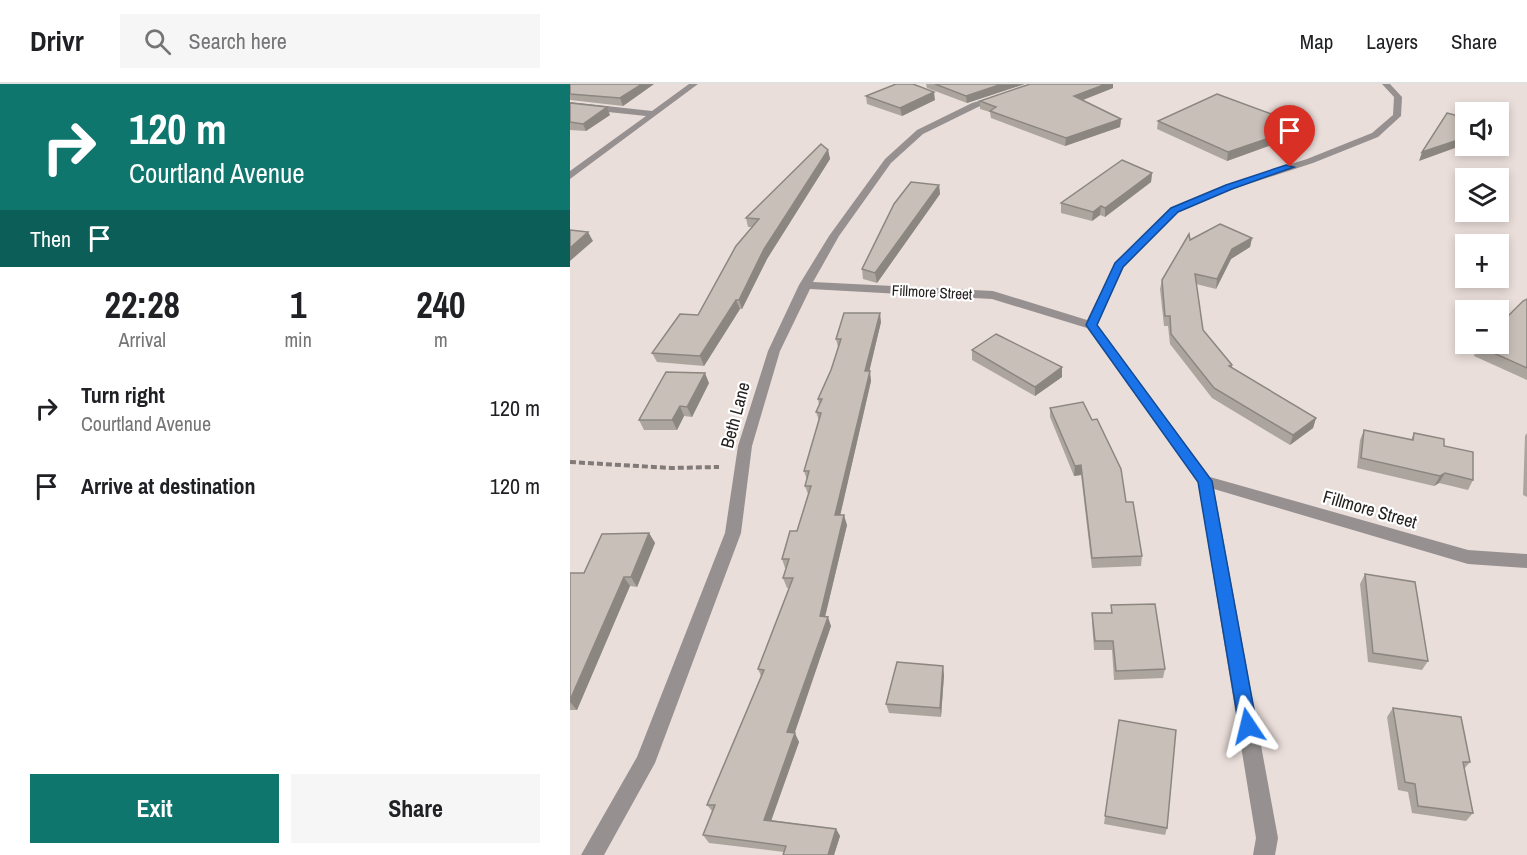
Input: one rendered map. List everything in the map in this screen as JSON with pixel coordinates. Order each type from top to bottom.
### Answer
[{"type":"street","points":[[570,176],[694,84]]},
{"type":"street","points":[[1264,855],[1267,838],[1205,481],[1091,325],[1119,266],[1174,210],[1229,187],[1310,161],[1376,135],[1397,116],[1398,98],[1386,84]]},
{"type":"street","name":"Beth Lane","points":[[592,855],[645,763],[733,533],[745,446],[774,351],[806,285],[839,228],[888,161],[920,132],[975,105],[1016,92]]},
{"type":"street","points":[[570,105],[654,114]]},
{"type":"street","name":"Fillmore Street","points":[[806,285],[993,295],[1091,325]]},
{"type":"street","name":"Fillmore Street","points":[[1205,481],[1468,557],[1527,561]]},
{"type":"path","points":[[570,462],[671,468],[742,466]]},
{"type":"building","points":[[570,84],[642,84],[620,98],[570,94]]},
{"type":"building","points":[[896,84],[913,84],[934,92],[900,108],[866,96]]},
{"type":"building","points":[[935,84],[1002,84],[966,96]]},
{"type":"building","points":[[1030,84],[1106,84],[1074,96],[1121,119],[1066,138],[990,111],[996,107],[980,101]]},
{"type":"building","points":[[1217,94],[1304,126],[1228,152],[1158,121]]},
{"type":"building","points":[[570,103],[607,107],[583,124],[570,122]]},
{"type":"building","points":[[1447,113],[1455,115],[1455,141],[1422,152]]},
{"type":"building","points":[[821,144],[828,150],[764,249],[739,300],[736,300],[700,356],[652,353],[680,314],[698,315],[736,246],[759,219],[746,218]]},
{"type":"building","points":[[1122,160],[1152,173],[1105,208],[1101,206],[1093,212],[1061,203]]},
{"type":"building","points":[[911,182],[939,185],[875,273],[862,269],[894,204]]},
{"type":"building","points":[[1220,224],[1252,238],[1232,249],[1217,279],[1195,274],[1203,330],[1232,365],[1229,366],[1316,418],[1293,435],[1214,388],[1171,334],[1170,316],[1165,316],[1162,280],[1189,234],[1190,240]]},
{"type":"building","points":[[570,230],[588,232],[570,248]]},
{"type":"building","points":[[1527,299],[1527,368],[1496,354],[1509,354],[1509,315]]},
{"type":"building","points":[[844,313],[880,313],[865,371],[870,371],[835,515],[844,515],[820,616],[828,617],[787,732],[795,733],[764,820],[836,829],[828,855],[783,855],[786,846],[703,835],[715,805],[707,805],[764,670],[758,669],[793,578],[783,578],[789,559],[782,559],[790,531],[797,531],[811,486],[805,486],[809,471],[804,471],[821,413],[816,412],[822,399],[818,399],[841,339],[836,339]]},
{"type":"building","points":[[996,334],[1062,367],[1035,387],[972,350]]},
{"type":"building","points":[[666,372],[705,373],[687,407],[680,406],[672,420],[639,420]]},
{"type":"building","points":[[1083,402],[1092,420],[1097,419],[1121,469],[1126,502],[1133,502],[1142,556],[1092,558],[1081,465],[1075,466],[1050,408]]},
{"type":"building","points":[[1364,430],[1413,440],[1414,433],[1444,439],[1444,446],[1473,452],[1473,480],[1445,473],[1440,476],[1361,458]]},
{"type":"building","points":[[649,533],[631,577],[624,577],[570,700],[570,573],[584,573],[602,534]]},
{"type":"building","points":[[1365,574],[1415,582],[1428,661],[1373,653]]},
{"type":"building","points":[[1155,604],[1165,669],[1116,671],[1113,641],[1095,641],[1092,613],[1112,613],[1111,605]]},
{"type":"building","points":[[897,662],[943,666],[940,708],[886,704]]},
{"type":"building","points":[[1393,708],[1461,717],[1470,762],[1463,762],[1473,813],[1418,806],[1415,784],[1405,782]]},
{"type":"building","points":[[1119,720],[1176,730],[1167,828],[1105,816]]},
{"type":"route","points":[[1248,726],[1205,481],[1091,325],[1119,266],[1174,210],[1229,187],[1290,167]]}]
